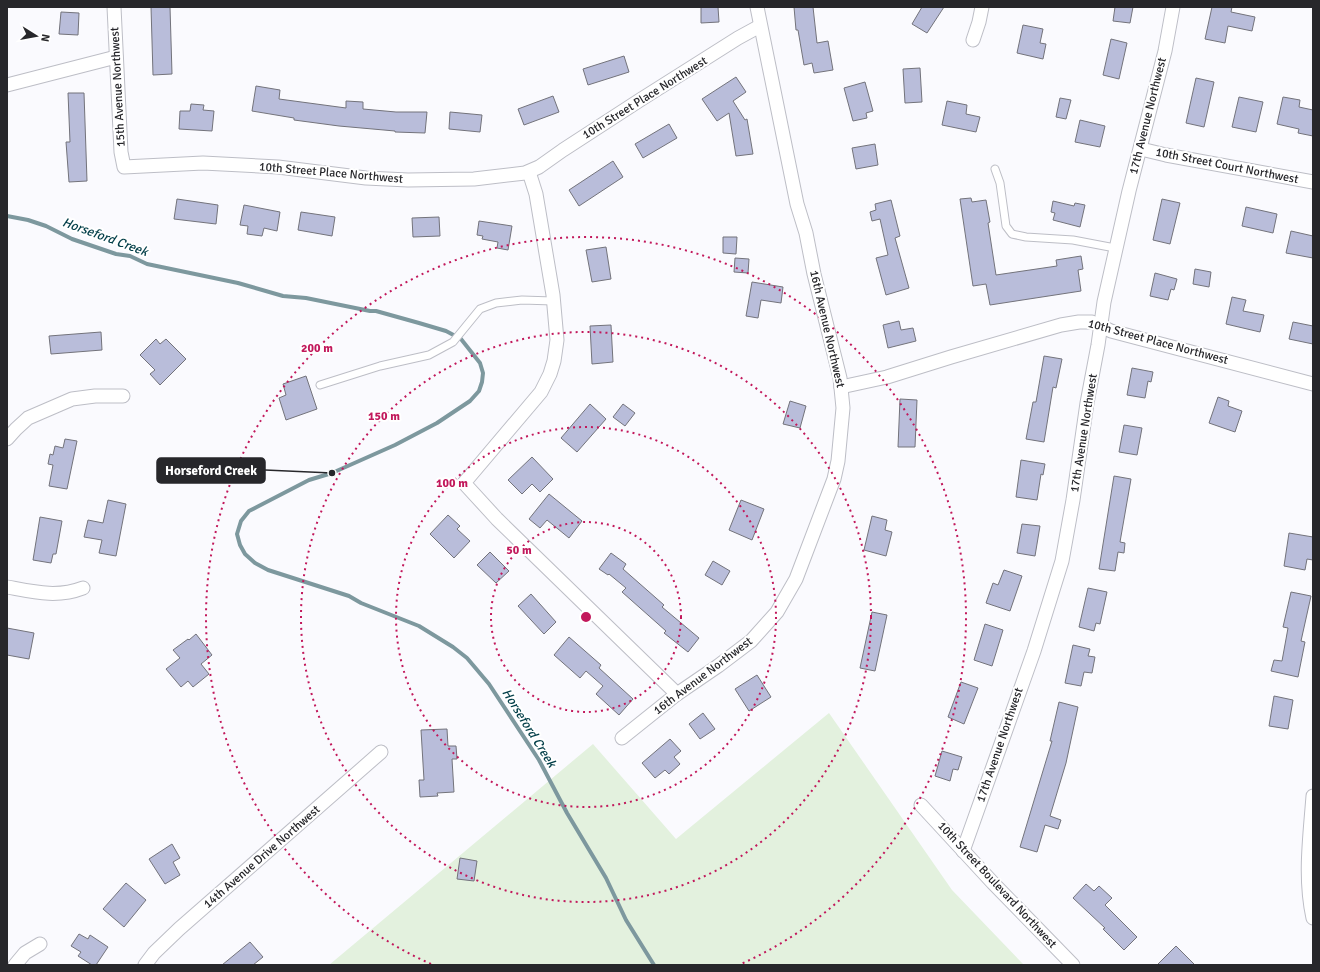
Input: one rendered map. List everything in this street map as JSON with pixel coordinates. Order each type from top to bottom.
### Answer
[{"type":"street","name":"15th Avenue Northwest","points":[[114,7],[121,152],[124,167]]},
{"type":"street","name":"16th Avenue Northwest","points":[[622,738],[677,694],[713,670],[751,641],[776,612],[796,579],[834,479],[838,461],[843,408],[841,387],[833,346],[814,274],[806,233],[797,204],[757,7]]},
{"type":"street","points":[[972,40],[979,22],[982,7]]},
{"type":"street","name":"17th Avenue Northwest","points":[[963,851],[1034,651],[1062,561],[1104,302],[1115,248],[1165,51],[1173,7]]},
{"type":"street","name":"10th Street Place Northwest","points":[[124,167],[204,164],[278,167],[366,178],[408,180],[474,179],[525,173],[539,167],[563,150],[738,38],[760,26]]},
{"type":"street","points":[[7,85],[116,57]]},
{"type":"street","name":"10th Street Court Northwest","points":[[1141,149],[1313,182]]},
{"type":"street","points":[[529,172],[536,194],[549,266],[557,340],[554,361],[546,385],[464,483],[509,530],[677,694]]},
{"type":"street","name":"10th Street Place Northwest","points":[[841,387],[887,377],[1061,325],[1079,322],[1092,322],[1101,327],[1313,384]]},
{"type":"street","points":[[7,439],[28,418],[72,399],[95,396],[123,396]]},
{"type":"street","points":[[7,587],[60,594],[72,593],[83,588]]},
{"type":"street","name":"14th Avenue Drive Northwest","points":[[145,965],[154,953],[179,929],[381,752]]},
{"type":"street","points":[[1313,796],[1308,850],[1313,918]]},
{"type":"street","name":"10th Street Boulevard Northwest","points":[[921,805],[963,851],[1073,965]]},
{"type":"street","points":[[15,965],[25,953],[40,944]]},
{"type":"lane","points":[[995,169],[1000,183],[1006,226],[1012,234],[1026,237],[1073,240],[1115,248]]},
{"type":"lane","points":[[320,385],[380,366],[429,355],[453,342],[480,309],[496,303],[522,300],[553,301]]},
{"type":"green space","points":[[829,713],[952,890],[1024,965],[329,965],[593,744],[676,839]]},
{"type":"building","points":[[151,7],[170,7],[172,74],[153,75]]},
{"type":"building","points":[[701,7],[718,7],[719,22],[701,23]]},
{"type":"building","points":[[794,7],[813,7],[817,43],[828,41],[833,70],[814,73],[812,63],[804,65],[798,30],[796,30]]},
{"type":"building","points":[[922,7],[944,7],[927,33],[912,24]]},
{"type":"building","points":[[1115,7],[1133,7],[1130,23],[1113,21]]},
{"type":"building","points":[[1212,7],[1232,7],[1231,12],[1255,17],[1252,31],[1228,26],[1225,43],[1205,39]]},
{"type":"building","points":[[61,12],[79,13],[78,35],[59,34]]},
{"type":"building","points":[[1023,25],[1043,29],[1040,43],[1046,44],[1043,59],[1017,53]]},
{"type":"building","points":[[1111,39],[1127,43],[1119,79],[1103,75]]},
{"type":"building","points":[[624,56],[629,72],[588,85],[583,69]]},
{"type":"building","points":[[920,68],[922,102],[905,103],[903,69]]},
{"type":"building","points":[[736,77],[746,92],[733,101],[745,120],[747,119],[753,154],[736,156],[729,113],[717,121],[702,99]]},
{"type":"building","points":[[1196,78],[1214,82],[1204,127],[1186,123]]},
{"type":"building","points":[[865,82],[873,111],[866,113],[867,118],[853,121],[844,88]]},
{"type":"building","points":[[256,86],[280,90],[279,99],[346,108],[346,101],[363,102],[363,109],[396,112],[427,112],[425,133],[395,132],[339,126],[294,120],[294,118],[252,111]]},
{"type":"building","points":[[68,93],[84,93],[87,181],[69,182],[66,142],[70,142]]},
{"type":"building","points":[[553,96],[559,112],[524,125],[518,109]]},
{"type":"building","points":[[1239,97],[1263,102],[1256,132],[1232,127]]},
{"type":"building","points":[[1283,97],[1300,100],[1299,107],[1313,110],[1313,136],[1298,133],[1299,129],[1277,124]]},
{"type":"building","points":[[1060,98],[1071,100],[1066,119],[1056,117]]},
{"type":"building","points":[[947,101],[967,105],[966,114],[980,117],[976,132],[942,125]]},
{"type":"building","points":[[191,104],[204,105],[203,110],[214,111],[212,131],[179,129],[180,111],[190,111]]},
{"type":"building","points":[[450,112],[482,115],[480,132],[449,129]]},
{"type":"building","points":[[1080,120],[1105,126],[1100,147],[1075,142]]},
{"type":"building","points":[[669,124],[677,138],[643,158],[635,144]]},
{"type":"building","points":[[875,144],[878,165],[856,169],[852,148]]},
{"type":"building","points":[[613,161],[623,177],[579,206],[569,190]]},
{"type":"building","points":[[971,198],[972,202],[986,200],[996,275],[1057,266],[1056,260],[1081,256],[1083,269],[1078,270],[1081,291],[990,305],[986,284],[973,286],[960,199]]},
{"type":"building","points":[[177,199],[218,205],[216,224],[174,219]]},
{"type":"building","points":[[1162,199],[1180,203],[1170,244],[1153,240]]},
{"type":"building","points":[[891,200],[900,236],[895,238],[909,288],[886,295],[876,258],[888,255],[880,219],[872,221],[870,212],[876,210],[875,204]]},
{"type":"building","points":[[1053,201],[1074,206],[1075,203],[1085,205],[1080,227],[1053,220],[1055,213],[1051,212]]},
{"type":"building","points":[[244,205],[280,212],[277,231],[264,228],[262,236],[247,234],[248,226],[240,225]]},
{"type":"building","points":[[1246,207],[1277,214],[1273,233],[1242,226]]},
{"type":"building","points":[[301,212],[335,217],[332,236],[298,230]]},
{"type":"building","points":[[439,217],[440,236],[413,237],[412,218]]},
{"type":"building","points":[[479,221],[512,226],[508,250],[497,248],[498,242],[482,239],[483,236],[477,235]]},
{"type":"building","points":[[1291,231],[1313,236],[1313,258],[1286,253]]},
{"type":"building","points":[[723,237],[737,237],[736,254],[723,253]]},
{"type":"building","points":[[606,247],[611,279],[592,282],[586,250]]},
{"type":"building","points":[[735,258],[749,259],[748,273],[734,272]]},
{"type":"building","points":[[1195,269],[1211,272],[1209,287],[1193,284]]},
{"type":"building","points":[[1155,273],[1177,279],[1174,290],[1171,289],[1168,300],[1150,296]]},
{"type":"building","points":[[752,282],[783,287],[781,303],[761,300],[758,318],[746,316]]},
{"type":"building","points":[[1232,297],[1246,300],[1243,311],[1264,315],[1260,332],[1226,324]]},
{"type":"building","points":[[899,321],[901,330],[913,328],[916,341],[888,348],[883,325]]},
{"type":"building","points":[[1293,322],[1313,326],[1313,344],[1289,339]]},
{"type":"building","points":[[611,325],[613,362],[592,364],[590,326]]},
{"type":"building","points":[[101,332],[102,350],[51,354],[49,336]]},
{"type":"building","points":[[156,339],[160,344],[166,339],[186,359],[160,385],[150,374],[155,370],[140,355]]},
{"type":"building","points":[[1044,356],[1062,359],[1056,388],[1053,387],[1044,442],[1026,439],[1033,402],[1036,402]]},
{"type":"building","points":[[1132,368],[1153,372],[1151,382],[1148,381],[1145,398],[1127,395]]},
{"type":"building","points":[[306,376],[317,409],[286,420],[279,398],[286,395],[283,384]]},
{"type":"building","points":[[1218,397],[1229,401],[1228,406],[1242,411],[1235,432],[1209,423]]},
{"type":"building","points":[[900,399],[917,400],[915,447],[898,447]]},
{"type":"building","points":[[790,401],[806,406],[800,428],[783,424]]},
{"type":"building","points":[[590,404],[606,419],[577,452],[561,438]]},
{"type":"building","points":[[623,404],[635,413],[625,426],[613,417]]},
{"type":"building","points":[[1124,425],[1142,428],[1137,455],[1119,452]]},
{"type":"building","points":[[65,439],[77,441],[67,489],[49,486],[53,465],[48,464],[50,454],[53,455],[55,446],[63,448]]},
{"type":"building","points":[[532,457],[553,479],[540,492],[532,484],[522,494],[508,480]]},
{"type":"building","points":[[1021,460],[1045,464],[1043,475],[1041,474],[1037,500],[1016,497]]},
{"type":"building","points":[[1114,476],[1131,479],[1120,542],[1125,543],[1124,553],[1118,552],[1115,571],[1099,569]]},
{"type":"building","points":[[549,494],[582,521],[569,538],[547,520],[540,528],[529,519]]},
{"type":"building","points":[[108,500],[126,504],[116,556],[99,553],[102,540],[84,537],[88,520],[103,523]]},
{"type":"building","points":[[741,500],[764,509],[752,540],[729,530]]},
{"type":"building","points":[[448,515],[460,526],[457,529],[470,541],[454,558],[430,534]]},
{"type":"building","points":[[872,516],[887,520],[885,530],[892,532],[886,556],[864,550]]},
{"type":"building","points":[[40,517],[62,521],[56,554],[53,554],[51,563],[33,560]]},
{"type":"building","points":[[1022,524],[1040,526],[1035,556],[1017,553]]},
{"type":"building","points":[[1289,533],[1313,537],[1313,560],[1307,559],[1305,570],[1284,566]]},
{"type":"building","points":[[490,552],[509,571],[496,583],[477,565]]},
{"type":"building","points":[[611,553],[626,564],[623,569],[664,605],[662,607],[699,638],[688,652],[664,633],[666,631],[622,592],[626,588],[609,574],[608,575],[599,569]]},
{"type":"building","points":[[713,561],[730,571],[722,585],[705,575]]},
{"type":"building","points":[[1004,570],[1022,576],[1010,611],[986,603],[993,583],[998,585]]},
{"type":"building","points":[[1088,588],[1107,592],[1100,624],[1096,623],[1094,631],[1079,627]]},
{"type":"building","points":[[1291,592],[1311,596],[1301,641],[1305,642],[1298,677],[1271,671],[1274,660],[1282,661],[1288,628],[1283,627]]},
{"type":"building","points":[[531,594],[556,622],[544,634],[518,606]]},
{"type":"building","points":[[872,612],[887,615],[875,671],[860,668]]},
{"type":"building","points":[[985,624],[1003,630],[992,666],[974,660]]},
{"type":"building","points":[[7,628],[34,633],[29,659],[7,655]]},
{"type":"building","points":[[196,634],[212,655],[201,664],[209,674],[193,687],[188,681],[181,687],[166,669],[180,658],[173,650]]},
{"type":"building","points":[[569,637],[601,665],[599,668],[633,699],[619,715],[596,694],[603,686],[586,671],[580,678],[554,655]]},
{"type":"building","points":[[1073,645],[1090,649],[1088,656],[1095,657],[1092,673],[1084,672],[1081,686],[1065,683]]},
{"type":"building","points":[[757,675],[771,697],[749,711],[735,689]]},
{"type":"building","points":[[961,682],[978,688],[964,724],[948,717]]},
{"type":"building","points":[[1274,696],[1293,700],[1288,729],[1269,726]]},
{"type":"building","points":[[1059,702],[1078,707],[1066,763],[1050,816],[1061,820],[1058,829],[1045,825],[1037,852],[1020,847],[1052,741],[1050,741]]},
{"type":"building","points":[[703,713],[715,729],[700,739],[689,724]]},
{"type":"building","points":[[447,729],[448,746],[456,746],[457,759],[452,759],[454,792],[437,793],[438,796],[420,797],[419,780],[424,780],[421,730]]},
{"type":"building","points":[[670,739],[681,751],[674,757],[680,764],[669,774],[665,770],[655,778],[642,763]]},
{"type":"building","points":[[942,751],[962,757],[958,770],[953,769],[950,781],[935,776]]},
{"type":"building","points":[[172,844],[180,858],[173,862],[180,875],[165,884],[149,859]]},
{"type":"building","points":[[460,858],[477,861],[474,881],[457,879]]},
{"type":"building","points":[[126,883],[146,900],[124,927],[103,909]]},
{"type":"building","points":[[1086,884],[1094,891],[1099,886],[1112,898],[1105,905],[1137,937],[1124,950],[1103,929],[1105,928],[1073,898]]},
{"type":"building","points":[[79,934],[88,939],[90,935],[108,947],[96,965],[92,965],[78,956],[81,952],[71,946]]},
{"type":"building","points":[[250,942],[263,957],[253,965],[222,965]]},
{"type":"building","points":[[1176,946],[1195,965],[1157,965]]},
{"type":"waterway","name":"Horseford Creek","points":[[7,216],[28,220],[46,226],[72,239],[116,254],[130,256],[147,264],[238,283],[283,296],[306,298],[376,311],[446,331],[461,339],[480,363],[483,373],[479,391],[470,401],[437,423],[395,445],[332,473],[309,480],[249,511],[241,521],[237,534],[240,545],[245,554],[255,563],[268,570],[349,596],[361,603],[419,626],[453,647],[467,658],[489,684],[539,760],[567,813],[606,878],[626,920],[654,965]]},
{"type":"place","name":"Horseford Creek","points":[[332,473]]}]
